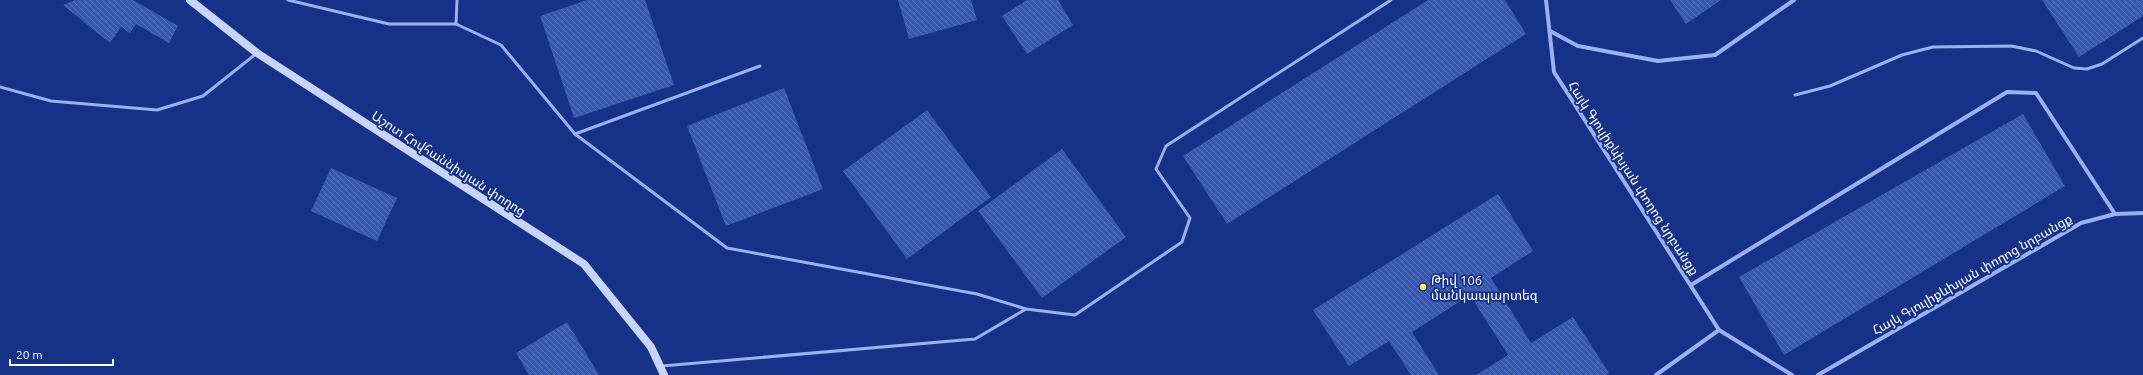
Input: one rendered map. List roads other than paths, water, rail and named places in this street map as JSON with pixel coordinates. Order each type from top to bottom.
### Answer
[{"type":"street","name":"Աշոտ Հովհաննիսյան փողոց","points":[[190,0],[257,53],[584,264],[651,346],[664,375]]},
{"type":"street","name":"Հայկ Գյուլիքևխյան փողոց նրբանցք","points":[[1546,0],[1554,72],[1719,330],[1792,375]]},
{"type":"street","points":[[1550,31],[1578,46],[1658,61],[1715,55],[1794,0]]},
{"type":"street","points":[[1691,285],[2007,92],[2036,93],[2115,214]]},
{"type":"street","name":"Հայկ Գյուլիքևխյան փողոց նրբանցք","points":[[1818,375],[2081,223],[2115,214],[2143,213]]},
{"type":"street","points":[[1656,375],[1719,330]]},
{"type":"lane","points":[[288,0],[389,24],[456,24],[501,46],[576,134],[727,248],[977,294],[1026,309],[1075,315],[1182,242],[1190,218],[1156,169],[1166,146],[1391,0]]},
{"type":"lane","points":[[456,24],[457,0]]},
{"type":"lane","points":[[1795,95],[1830,86],[1902,55],[1932,47],[2011,46],[2036,51],[2074,68],[2087,70],[2102,64],[2143,38]]},
{"type":"lane","points":[[0,88],[51,101],[157,110],[203,96],[257,53]]},
{"type":"lane","points":[[576,134],[760,66]]},
{"type":"lane","points":[[660,366],[974,339],[1026,309]]},
{"type":"place","name":"Թիվ 106 մանկապարտեզ","points":[[1423,287]]}]
